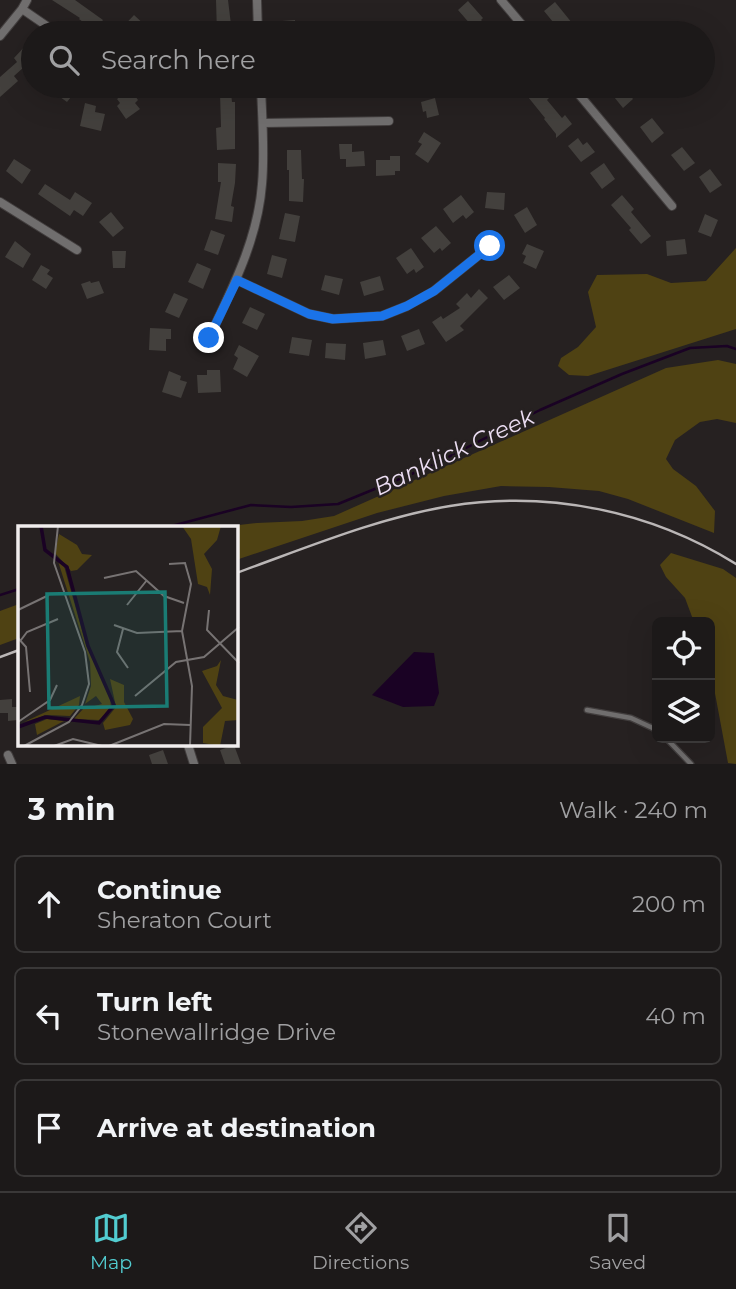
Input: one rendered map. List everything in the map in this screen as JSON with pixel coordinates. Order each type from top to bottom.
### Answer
[{"type":"street","points":[[0,36],[27,0]]},
{"type":"street","points":[[257,0],[258,21]]},
{"type":"street","points":[[501,0],[518,21]]},
{"type":"street","points":[[22,9],[40,21]]},
{"type":"street","points":[[209,338],[237,280],[259,209],[262,184],[261,98]]},
{"type":"street","points":[[582,98],[672,206]]},
{"type":"street","points":[[262,123],[389,121]]},
{"type":"street","points":[[0,202],[77,250]]},
{"type":"street","points":[[237,280],[309,314],[333,319],[382,316],[434,291],[490,246]]},
{"type":"street","points":[[188,746],[194,764]]},
{"type":"street","points":[[8,755],[12,764]]},
{"type":"lane","points":[[587,710],[631,718],[652,728]]},
{"type":"lane","points":[[671,743],[691,764]]},
{"type":"shaded area","points":[[736,248],[736,329],[588,376],[569,375],[558,366],[561,358],[578,347],[596,327],[588,292],[597,275],[647,274],[671,283],[706,281]]},
{"type":"shaded area","points":[[718,360],[736,364],[736,423],[717,419],[700,422],[675,440],[666,459],[673,469],[696,486],[715,511],[714,533],[628,499],[599,491],[501,486],[444,496],[377,513],[238,559],[238,526],[231,526],[334,516],[666,368]]},
{"type":"shaded area","points":[[671,553],[723,569],[736,578],[736,764],[728,763],[715,693],[715,617],[692,617],[685,598],[666,577],[660,565]]},
{"type":"shaded area","points":[[18,604],[18,638],[0,645],[0,611]]},
{"type":"shaded area","points":[[414,652],[434,653],[439,693],[434,706],[403,707],[372,695]]},
{"type":"building","points":[[52,0],[75,0],[103,20],[82,21]]},
{"type":"building","points":[[216,0],[228,0],[231,21],[217,21]]},
{"type":"building","points":[[468,1],[483,18],[482,21],[468,21],[458,10]]},
{"type":"building","points":[[555,2],[570,21],[552,21],[544,11]]},
{"type":"building","points":[[134,15],[140,21],[128,21]]},
{"type":"building","points":[[21,50],[21,70],[14,76],[18,81],[0,97],[0,77],[17,62],[14,58]]},
{"type":"building","points":[[137,98],[135,103],[140,109],[126,119],[117,106],[120,103],[117,99]]},
{"type":"building","points":[[220,98],[232,98],[232,102],[235,102],[235,149],[217,150],[216,128],[221,127]]},
{"type":"building","points":[[435,98],[439,115],[427,118],[421,102]]},
{"type":"building","points":[[529,98],[549,98],[547,100],[562,118],[565,115],[572,124],[556,138],[545,118]]},
{"type":"building","points":[[615,98],[632,98],[633,99],[623,108]]},
{"type":"building","points":[[85,103],[96,106],[95,112],[105,114],[101,131],[80,126]]},
{"type":"building","points":[[652,118],[664,133],[652,143],[640,127]]},
{"type":"building","points":[[424,132],[441,143],[428,163],[415,154],[422,144],[418,142]]},
{"type":"building","points":[[578,138],[583,145],[587,142],[595,152],[581,162],[568,146]]},
{"type":"building","points":[[339,144],[352,144],[352,152],[364,151],[365,166],[346,167],[346,159],[340,159]]},
{"type":"building","points":[[682,147],[695,163],[684,171],[671,155]]},
{"type":"building","points":[[287,150],[301,150],[303,202],[289,201]]},
{"type":"building","points":[[390,156],[400,156],[400,171],[395,171],[395,175],[376,176],[376,160],[390,160]]},
{"type":"building","points":[[14,159],[31,170],[22,184],[6,171]]},
{"type":"building","points":[[218,163],[236,164],[232,222],[215,219],[221,182],[218,182]]},
{"type":"building","points":[[604,163],[615,179],[602,189],[590,173]]},
{"type":"building","points":[[710,169],[722,185],[710,193],[699,177]]},
{"type":"building","points":[[45,184],[70,200],[75,192],[92,203],[83,216],[74,210],[70,216],[38,194]]},
{"type":"building","points":[[487,192],[505,193],[504,210],[485,208]]},
{"type":"building","points":[[461,195],[474,212],[466,219],[463,215],[453,223],[443,209]]},
{"type":"building","points":[[622,195],[634,209],[631,212],[651,236],[641,244],[611,205]]},
{"type":"building","points":[[527,207],[537,225],[525,233],[514,215]]},
{"type":"building","points":[[111,212],[124,228],[113,237],[99,222]]},
{"type":"building","points":[[285,213],[300,216],[295,242],[279,239]]},
{"type":"building","points":[[705,214],[718,220],[711,237],[698,232]]},
{"type":"building","points":[[436,226],[451,243],[442,251],[440,248],[434,253],[421,238]]},
{"type":"building","points":[[211,230],[225,235],[218,255],[204,250]]},
{"type":"building","points":[[685,239],[687,254],[667,256],[666,241]]},
{"type":"building","points":[[15,241],[31,254],[23,268],[5,257]]},
{"type":"building","points":[[527,244],[544,251],[536,269],[523,263],[526,256],[522,254]]},
{"type":"building","points":[[411,248],[424,267],[416,273],[414,269],[407,274],[396,258]]},
{"type":"building","points":[[112,251],[126,251],[125,268],[113,268]]},
{"type":"building","points":[[272,255],[287,259],[282,278],[267,274]]},
{"type":"building","points":[[197,263],[211,269],[203,289],[188,282]]},
{"type":"building","points":[[41,265],[50,270],[47,274],[53,278],[46,289],[32,280]]},
{"type":"building","points":[[325,275],[343,279],[339,295],[321,290]]},
{"type":"building","points":[[509,275],[520,288],[504,300],[493,287]]},
{"type":"building","points":[[380,276],[384,290],[364,296],[360,282]]},
{"type":"building","points":[[99,281],[104,293],[87,299],[81,284]]},
{"type":"building","points":[[479,289],[488,298],[460,326],[464,330],[446,342],[432,322],[441,316],[443,319],[460,308],[456,304],[467,293],[471,298]]},
{"type":"building","points":[[174,293],[188,299],[179,318],[165,312]]},
{"type":"building","points":[[250,307],[265,314],[257,330],[242,323]]},
{"type":"building","points":[[150,328],[171,329],[171,339],[166,339],[166,351],[149,350]]},
{"type":"building","points":[[419,329],[425,344],[407,351],[401,336]]},
{"type":"building","points":[[292,337],[312,340],[309,356],[289,353]]},
{"type":"building","points":[[383,340],[386,355],[365,359],[363,343]]},
{"type":"building","points":[[326,343],[346,344],[345,360],[325,358]]},
{"type":"building","points":[[239,345],[259,356],[247,377],[233,369],[238,358],[234,355]]},
{"type":"building","points":[[207,370],[220,370],[221,392],[198,393],[197,375],[207,375]]},
{"type":"building","points":[[169,371],[187,382],[181,398],[162,392]]},
{"type":"building","points":[[12,699],[12,707],[18,707],[18,720],[8,721],[8,713],[0,713],[0,700]]},
{"type":"building","points":[[234,746],[241,764],[225,764],[220,750]]},
{"type":"building","points":[[163,750],[168,764],[152,764],[149,755]]},
{"type":"waterway","name":"Banklick Creek","points":[[172,526],[251,505],[291,507],[338,504],[431,466],[540,410],[622,374],[690,348],[727,346],[736,349]]},
{"type":"waterway","name":"Banklick Creek","points":[[0,595],[18,589]]},
{"type":"railway","points":[[238,572],[342,535],[423,511],[487,502],[524,501],[562,503],[634,518],[669,530],[736,564]]},
{"type":"railway","points":[[0,657],[18,650]]},
{"type":"route","points":[[209,338],[237,280],[309,314],[333,319],[382,316],[434,291],[490,246]]}]
